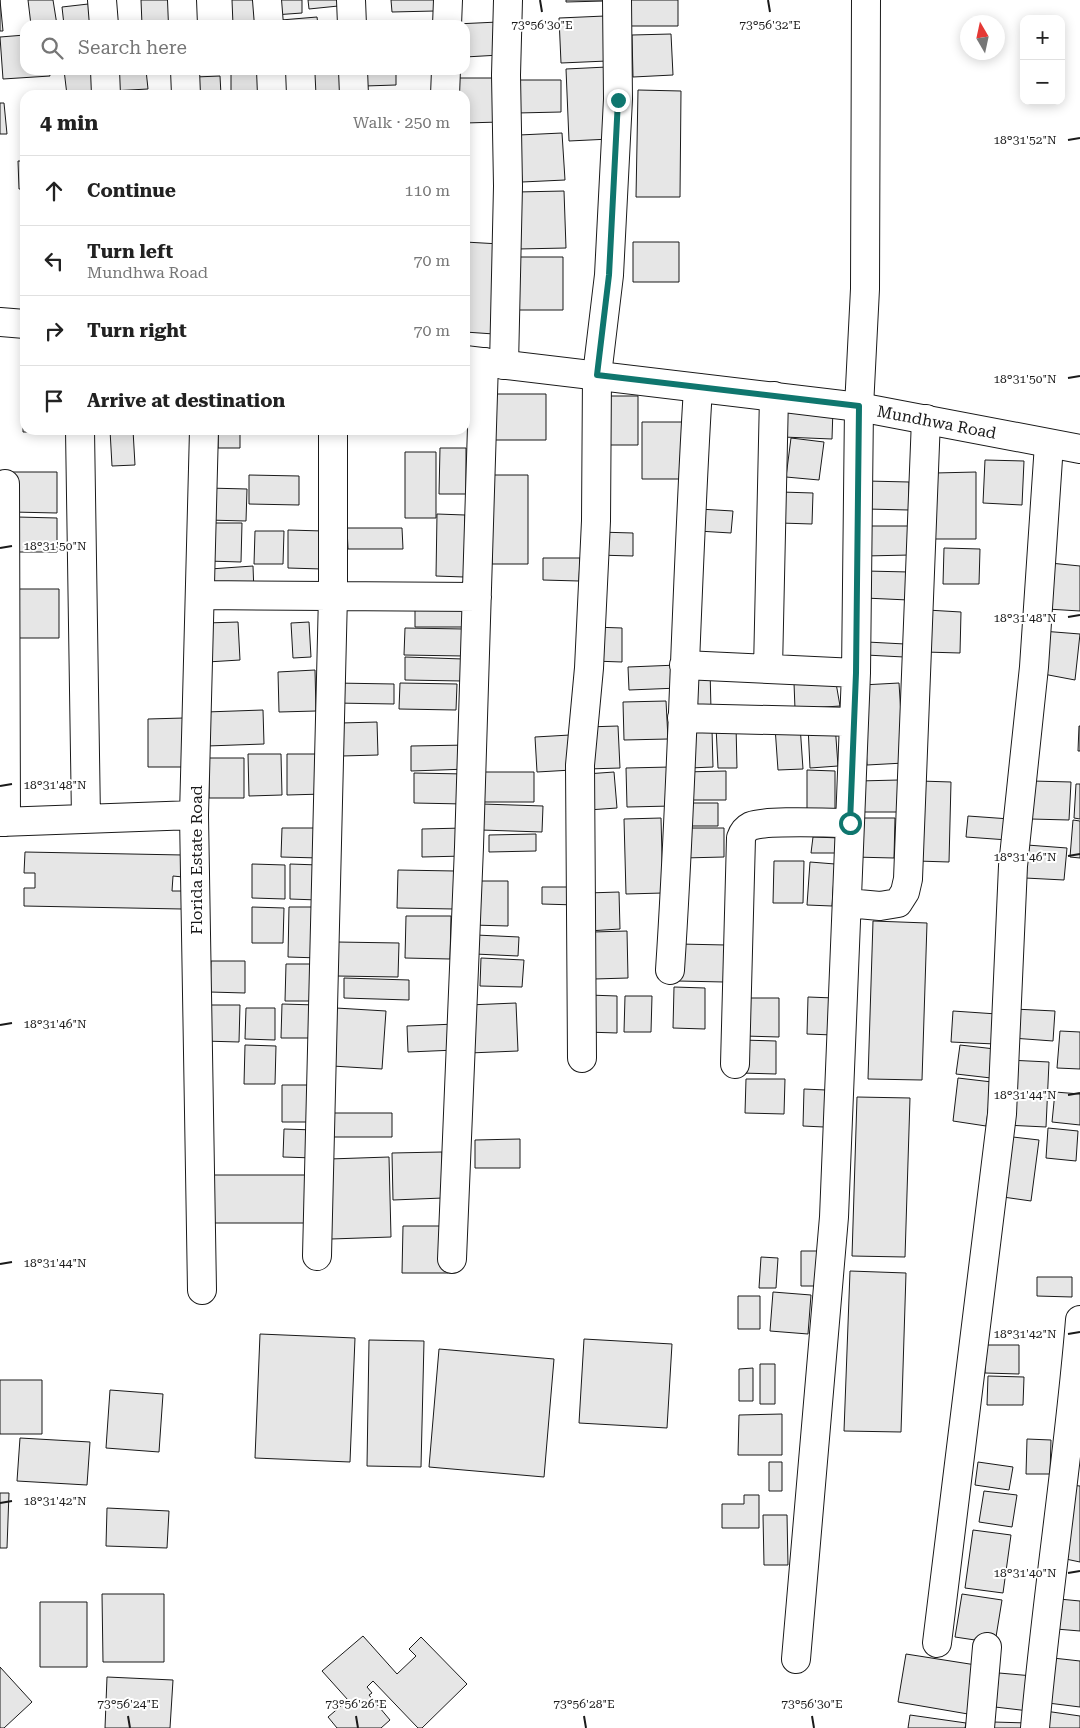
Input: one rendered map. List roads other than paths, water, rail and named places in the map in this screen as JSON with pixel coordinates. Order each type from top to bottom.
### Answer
[{"type":"street","points":[[102,0],[104,20]]},
{"type":"street","points":[[182,0],[183,20]]},
{"type":"street","points":[[266,0],[268,20]]},
{"type":"street","points":[[351,0],[352,20]]},
{"type":"street","points":[[447,20],[448,0]]},
{"type":"street","points":[[452,1259],[469,847],[484,363],[508,186],[506,75],[508,0]]},
{"type":"street","points":[[582,1058],[580,766],[589,668],[595,530],[597,375],[609,275],[618,100],[617,0]]},
{"type":"street","points":[[796,1659],[834,1217],[856,673],[859,406],[865,289],[866,0]]},
{"type":"street","points":[[106,75],[106,90]]},
{"type":"street","points":[[185,75],[186,90]]},
{"type":"street","points":[[271,75],[272,90]]},
{"type":"street","points":[[353,75],[354,90]]},
{"type":"street","points":[[445,90],[446,75]]},
{"type":"street","points":[[0,322],[20,324]]},
{"type":"street","name":"Mundhwa Road","points":[[484,363],[859,406],[1080,450]]},
{"type":"street","points":[[670,970],[678,853],[684,665],[698,388]]},
{"type":"street","points":[[768,669],[774,396]]},
{"type":"street","points":[[847,902],[880,906],[898,903],[905,892],[908,879],[926,419]]},
{"type":"street","points":[[80,435],[86,819]]},
{"type":"street","name":"Florida Estate Road","points":[[202,1290],[194,814],[204,435]]},
{"type":"street","points":[[317,1256],[333,595],[333,435]]},
{"type":"street","points":[[937,1643],[1002,1114],[1013,866],[1034,667],[1049,444]]},
{"type":"street","points":[[5,484],[3,822],[194,814]]},
{"type":"street","points":[[200,595],[477,596]]},
{"type":"street","points":[[684,665],[856,673]]},
{"type":"street","points":[[682,718],[854,722]]},
{"type":"street","points":[[735,1064],[741,838],[744,830],[752,826],[768,824],[850,823]]},
{"type":"street","points":[[1035,1728],[1041,1658],[1075,1386],[1080,1320]]},
{"type":"street","points":[[980,1728],[987,1647]]}]
